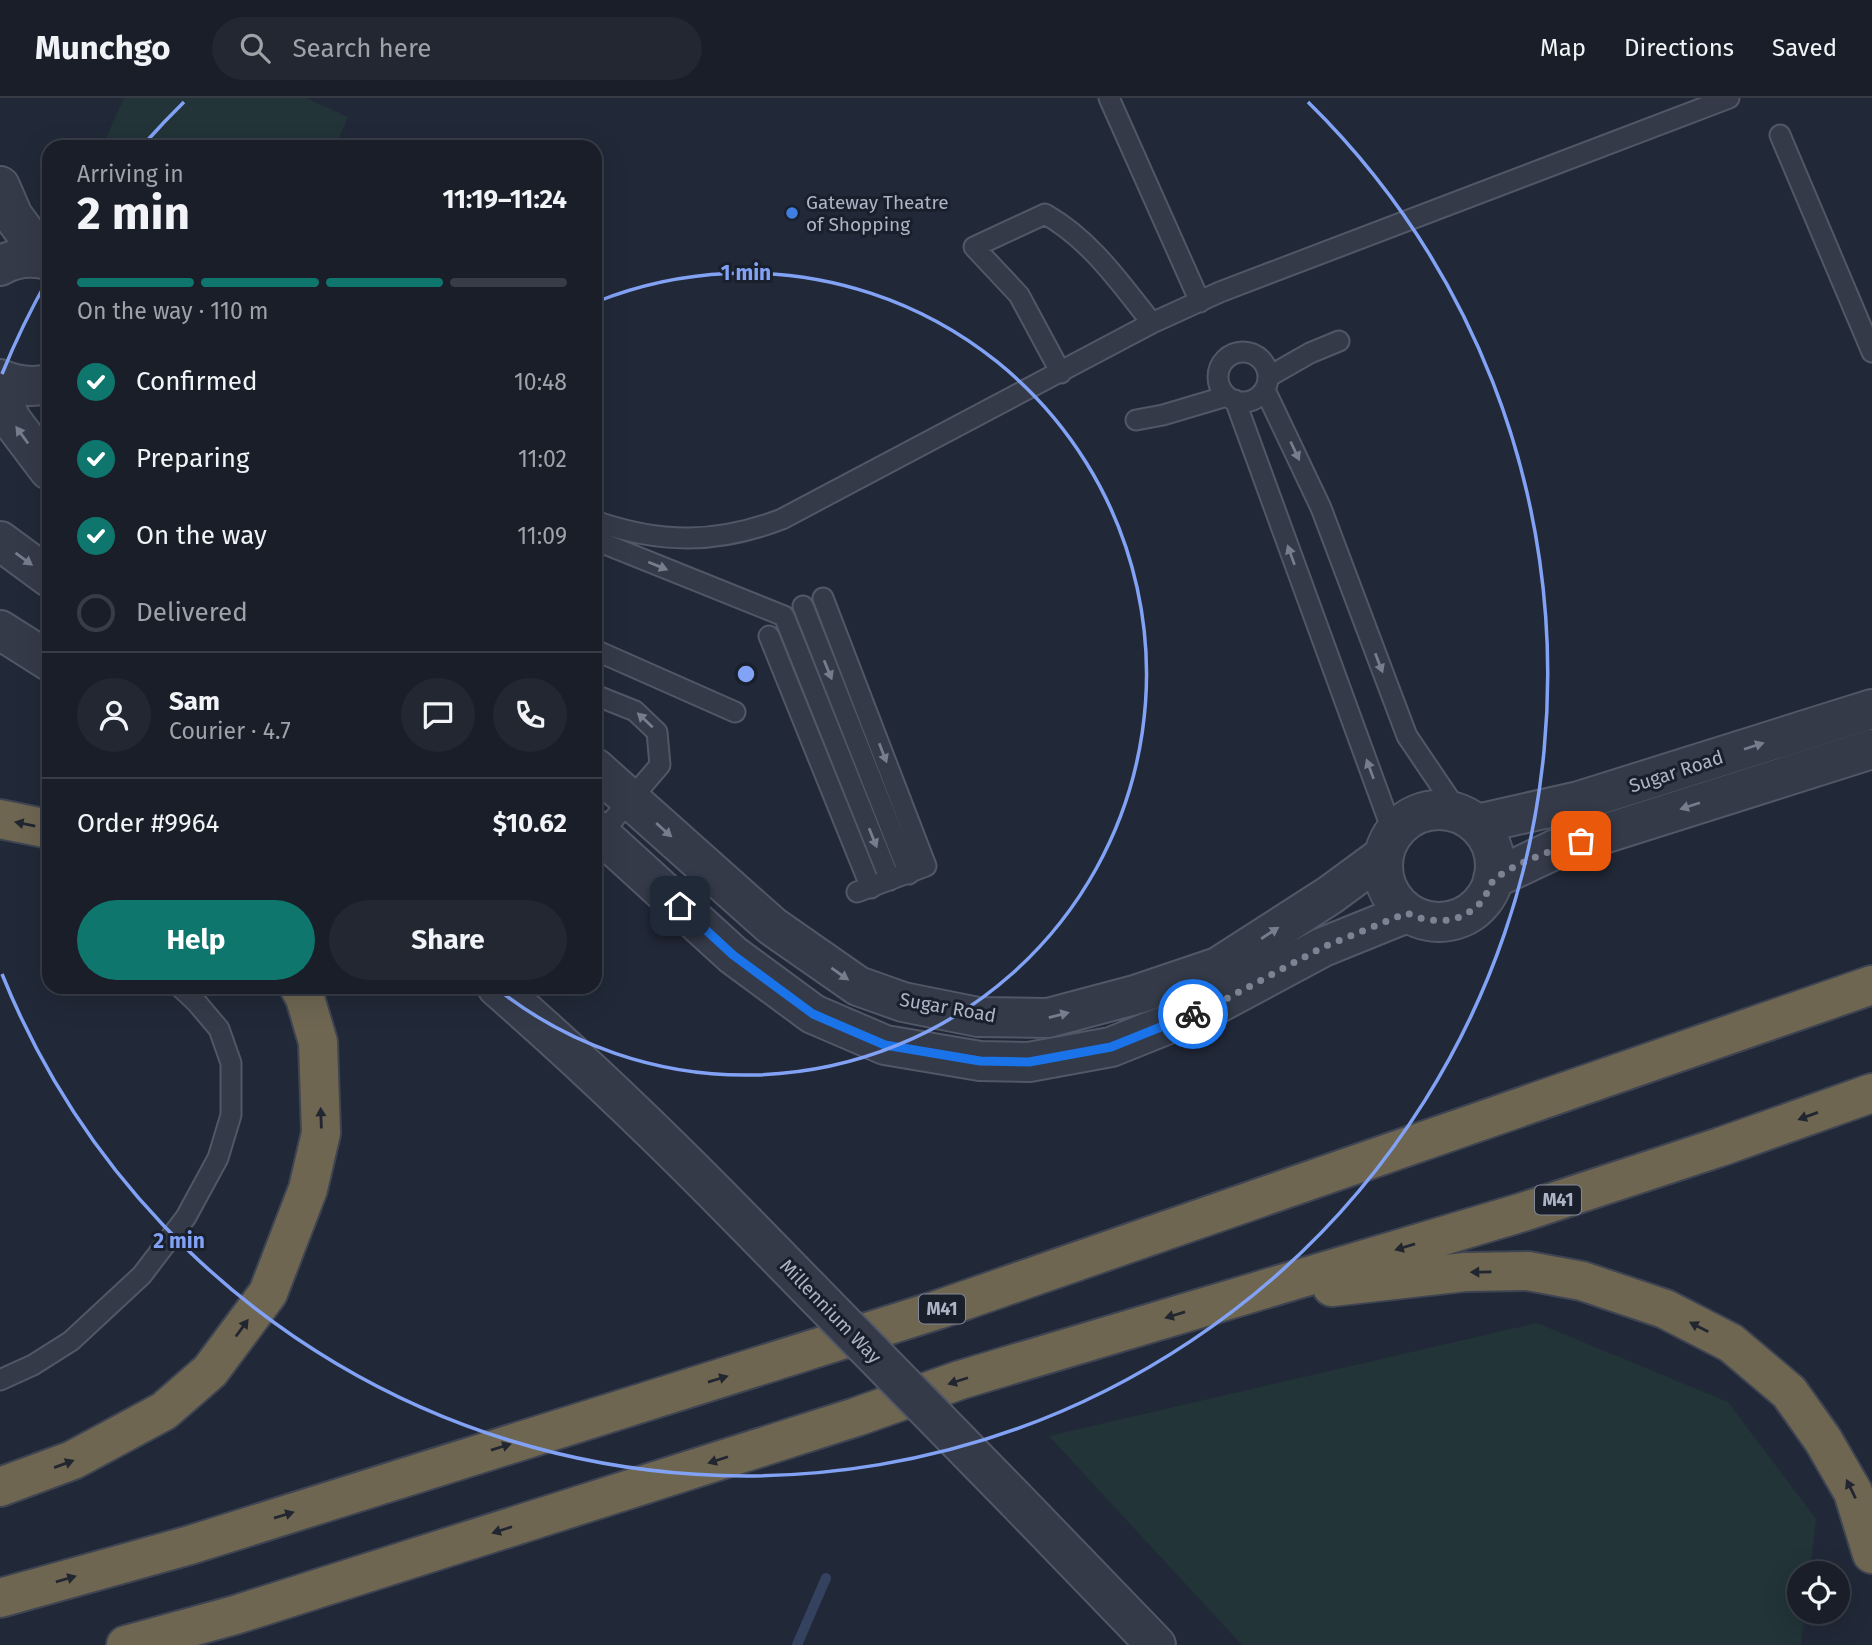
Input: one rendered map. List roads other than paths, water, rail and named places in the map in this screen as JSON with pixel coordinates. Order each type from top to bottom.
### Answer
[{"type":"highway","points":[[0,819],[42,828]]},
{"type":"highway","name":"M41","points":[[0,1598],[190,1545],[937,1310],[1872,985]]},
{"type":"highway","points":[[0,1487],[74,1461],[164,1411],[210,1371],[268,1293],[308,1189],[321,1133],[318,1042],[303,994]]},
{"type":"highway","name":"M41","points":[[126,1645],[235,1615],[842,1421],[960,1380],[1523,1212],[1872,1093]]},
{"type":"highway","points":[[1241,1296],[1465,1272],[1528,1271],[1583,1281],[1665,1309],[1731,1343],[1789,1392],[1823,1440],[1853,1492],[1872,1554]]},
{"type":"highway","points":[[186,1645],[235,1615]]},
{"type":"street","points":[[0,186],[13,216],[42,254]]},
{"type":"street","points":[[0,266],[18,259],[42,260]]},
{"type":"street","points":[[0,379],[15,385],[42,385]]},
{"type":"street","points":[[0,397],[12,422],[42,461]]},
{"type":"street","points":[[0,541],[42,572]]},
{"type":"street","points":[[0,630],[42,657]]},
{"type":"street","name":"Sugar Road","points":[[1468,819],[1579,802],[1872,709]]},
{"type":"street","name":"Sugar Road","points":[[1493,879],[1556,849],[1872,749]]},
{"type":"street","name":"Sugar Road","points":[[602,774],[772,926],[858,986],[903,1002],[978,1017],[1048,1018],[1138,995],[1218,967],[1330,895],[1388,844]]},
{"type":"street","points":[[1435,809],[1468,819],[1486,836],[1493,849],[1493,879],[1483,900],[1466,915],[1444,922],[1422,920],[1407,913],[1395,902],[1387,888],[1383,873],[1388,844],[1412,816],[1435,809]]},
{"type":"street","points":[[602,836],[733,955],[813,1014],[885,1045],[980,1061],[1029,1062],[1111,1047],[1213,1006],[1323,947],[1407,913]]},
{"type":"street","name":"Millennium Way","points":[[505,994],[571,1051],[660,1135],[1156,1645]]},
{"type":"lane","points":[[1109,98],[1200,302]]},
{"type":"lane","points":[[602,523],[663,537],[696,538],[750,531],[782,519],[1152,323],[1200,302],[1729,98]]},
{"type":"lane","points":[[1780,135],[1872,352]]},
{"type":"lane","points":[[1061,373],[1019,295],[974,247],[1045,214],[1066,226],[1102,260],[1152,323]]},
{"type":"lane","points":[[1136,420],[1231,398],[1241,402],[1254,400],[1267,383],[1310,353],[1339,341]]},
{"type":"lane","points":[[1388,844],[1231,398],[1220,386],[1219,374],[1223,362],[1233,354],[1245,352],[1257,356],[1265,365],[1267,383],[1321,508],[1407,736],[1468,819]]},
{"type":"lane","points":[[602,543],[784,616],[899,877]]},
{"type":"lane","points":[[769,636],[864,890],[926,866],[822,598]]},
{"type":"lane","points":[[803,606],[899,877]]},
{"type":"lane","points":[[602,653],[735,712]]},
{"type":"lane","points":[[602,698],[635,711],[657,732],[660,765],[631,800],[602,828]]},
{"type":"lane","points":[[0,1380],[33,1365],[71,1341],[142,1275],[187,1217],[218,1158],[232,1115],[231,1063],[219,1029],[188,994]]},
{"type":"waterway","points":[[797,1645],[826,1578]]},
{"type":"place","name":"Gateway Theatre of Shopping","points":[[792,213]]}]
